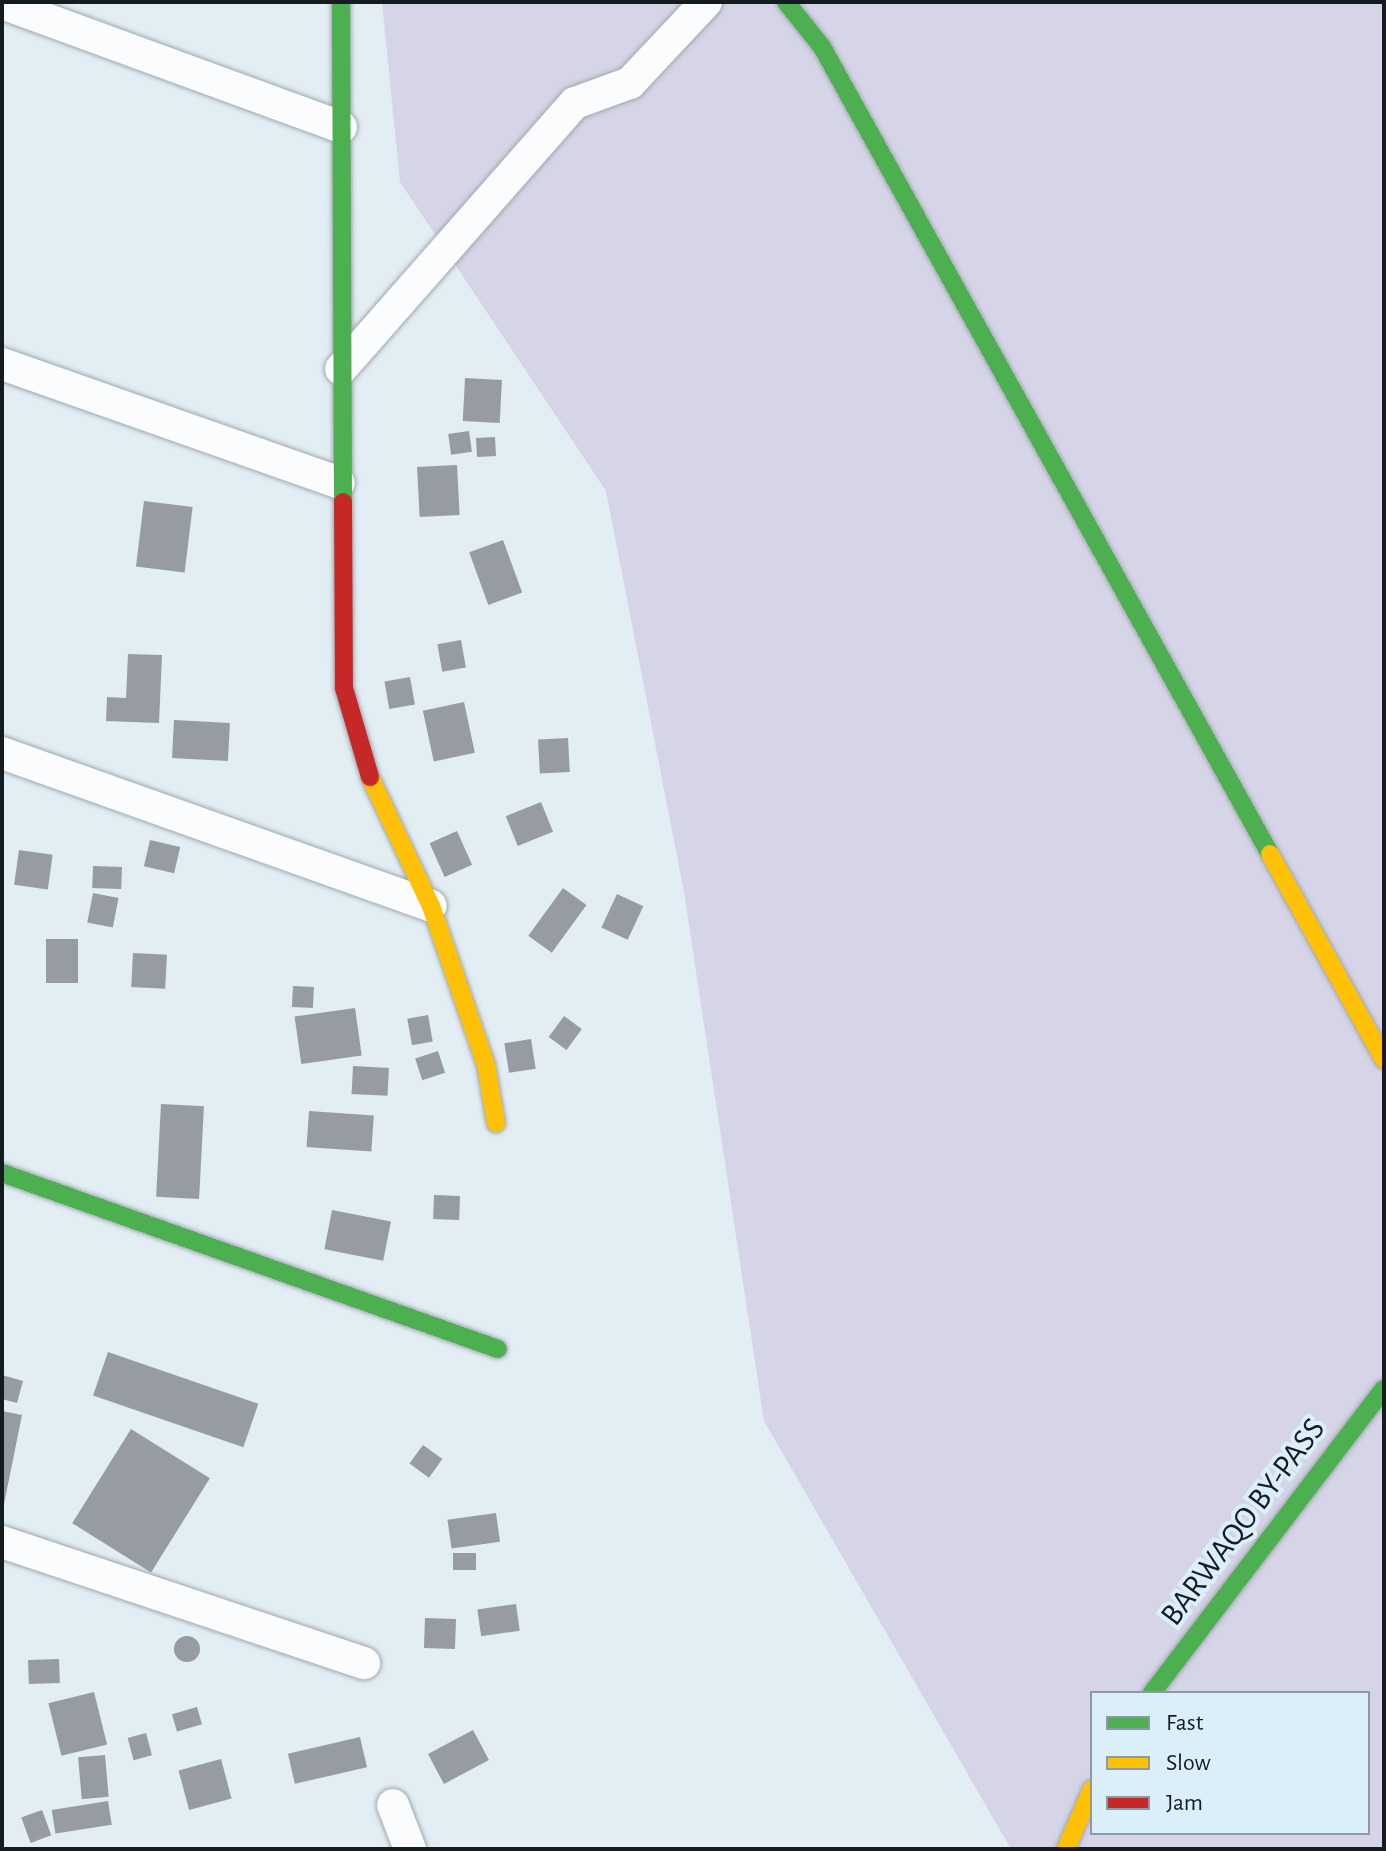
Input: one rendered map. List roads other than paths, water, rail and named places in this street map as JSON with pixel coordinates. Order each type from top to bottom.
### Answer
[{"type":"main road","points":[[341,2],[339,483],[348,705],[378,805],[431,906],[486,1065],[496,1123]]},
{"type":"main road","points":[[786,2],[822,47],[1384,1060]]},
{"type":"main road","points":[[2,1173],[498,1349]]},
{"type":"main road","name":"BARWAQO BY-PASS","points":[[1154,1691],[1384,1389]]},
{"type":"main road","points":[[1066,1849],[1090,1794]]},
{"type":"street","points":[[341,369],[575,103],[630,83],[706,2]]},
{"type":"street","points":[[2,3],[341,127]]},
{"type":"street","points":[[2,364],[339,483]]},
{"type":"street","points":[[2,753],[431,906]]},
{"type":"street","points":[[2,1542],[364,1663]]},
{"type":"street","points":[[393,1805],[410,1849]]}]
